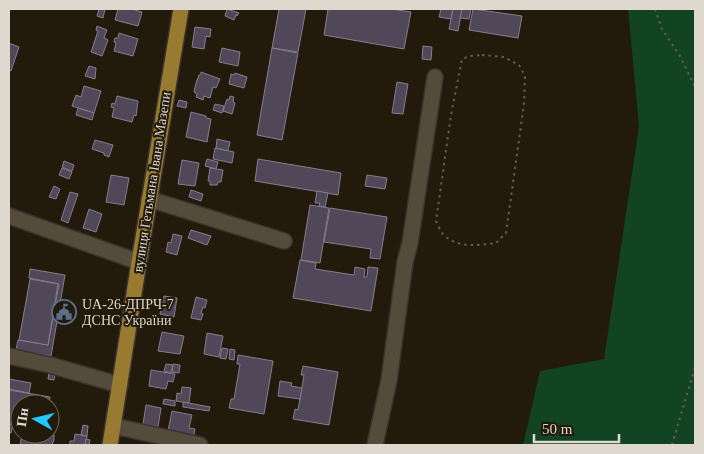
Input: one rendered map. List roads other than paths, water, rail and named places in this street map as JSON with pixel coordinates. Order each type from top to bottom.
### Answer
[{"type":"main road","name":"вулиця Гетьмана Івана Мазепи","points":[[110,445],[181,9]]},
{"type":"street","points":[[375,445],[389,380],[405,262],[410,243],[435,77]]},
{"type":"street","points":[[149,199],[284,240]]},
{"type":"street","points":[[9,216],[139,262]]},
{"type":"street","points":[[9,356],[50,365],[120,385]]},
{"type":"street","points":[[114,426],[200,445]]},
{"type":"place","name":"UA-26-ДПРЧ-7 ДСНС України","points":[[64,312]]}]
